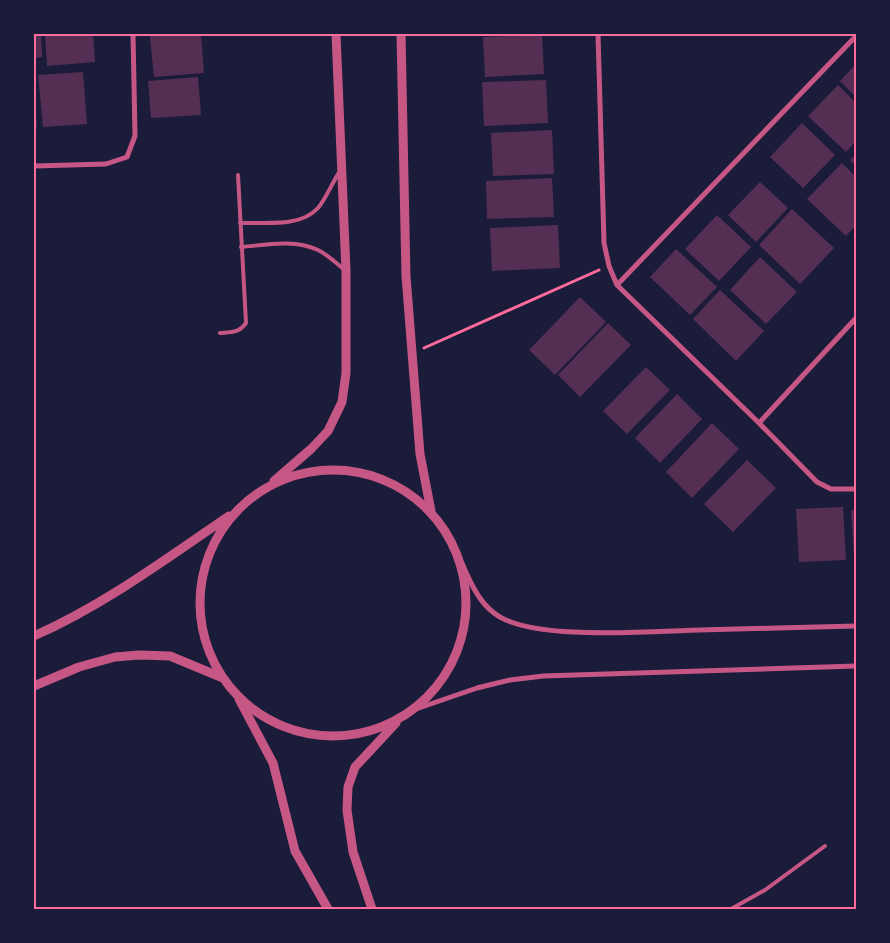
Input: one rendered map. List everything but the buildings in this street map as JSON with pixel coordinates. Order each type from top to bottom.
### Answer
[{"type":"street","points":[[34,166],[106,164],[127,156],[134,136],[132,34]]},
{"type":"street","points":[[34,636],[88,610],[234,513],[311,449],[328,431],[342,402],[346,373],[346,271],[336,34]]},
{"type":"street","points":[[401,34],[406,276],[420,454],[431,511]]},
{"type":"street","points":[[598,34],[604,243],[609,266],[617,285],[817,482],[832,489],[856,489]]},
{"type":"street","points":[[617,285],[856,36]]},
{"type":"street","points":[[759,423],[856,318]]},
{"type":"street","points":[[268,486],[309,471],[353,470],[396,484],[431,511],[455,548],[478,596],[494,614],[527,627],[587,633],[856,626]]},
{"type":"street","points":[[234,513],[210,550],[200,593],[204,638],[222,678],[236,695],[273,763],[295,851],[328,909]]},
{"type":"street","points":[[416,709],[446,676],[463,636],[466,591],[455,548]]},
{"type":"street","points":[[34,686],[79,668],[115,657],[139,655],[170,656],[222,678]]},
{"type":"street","points":[[236,695],[264,717],[296,732],[331,737],[366,733],[398,720],[416,709],[477,688],[510,680],[543,676],[856,666]]},
{"type":"street","points":[[372,909],[353,852],[347,810],[348,788],[355,767],[398,720]]},
{"type":"lane","points":[[240,223],[284,222],[301,219],[318,208],[341,169]]},
{"type":"lane","points":[[220,333],[236,332],[242,329],[246,323],[238,175]]},
{"type":"lane","points":[[241,247],[286,243],[303,245],[319,250],[346,271]]},
{"type":"lane","points":[[731,909],[765,890],[824,846]]},
{"type":"path","points":[[412,354],[609,266]]}]
